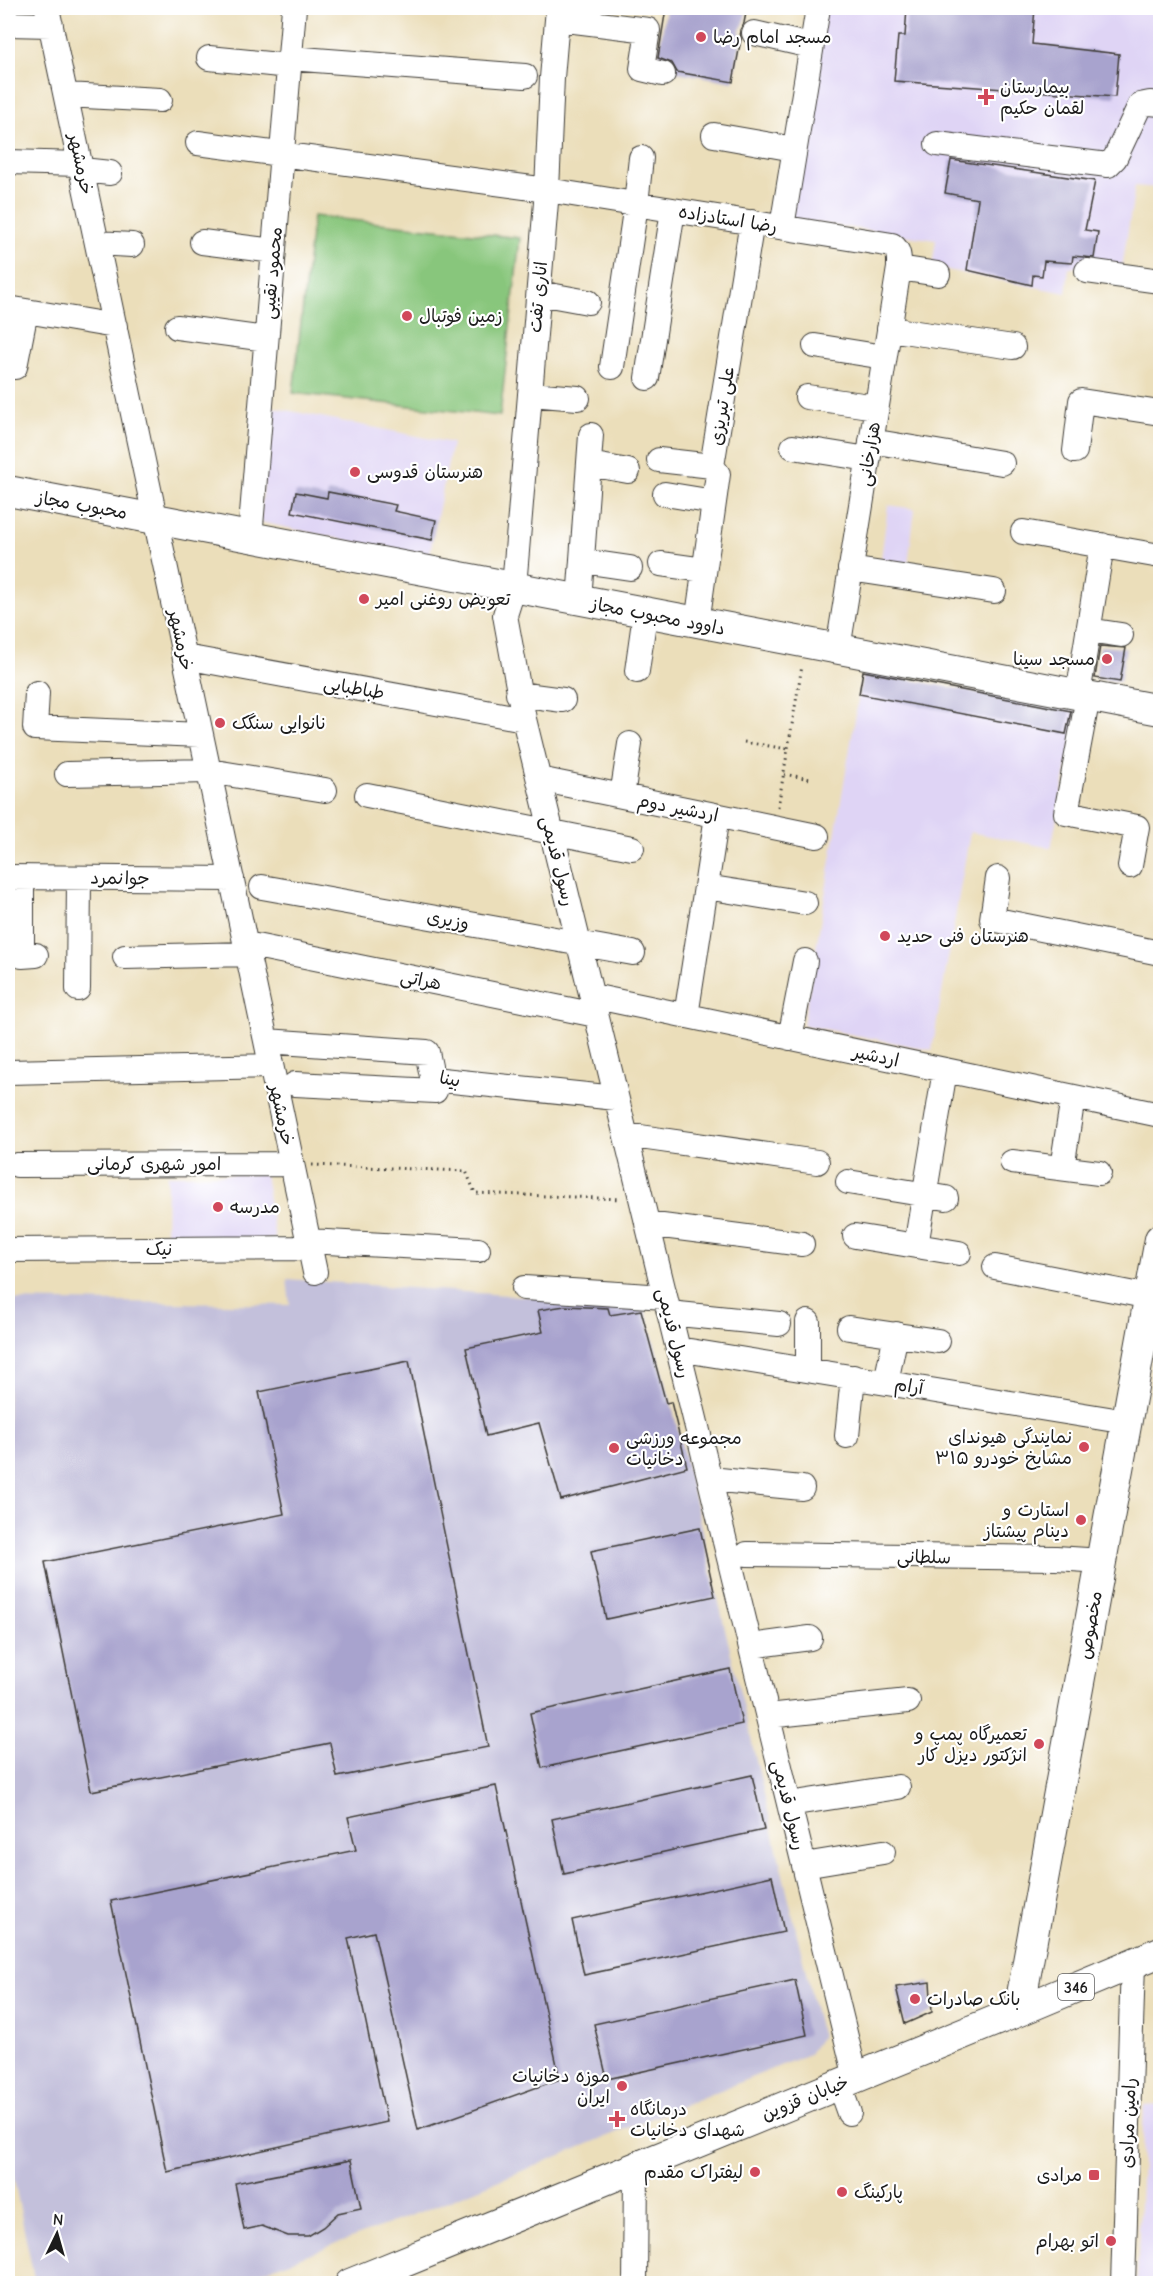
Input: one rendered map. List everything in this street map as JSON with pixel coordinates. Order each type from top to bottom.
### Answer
[{"type":"main road","name":"محبوب مجاز","points":[[8,491],[156,519]]},
{"type":"main road","name":"داوود محبوب مجاز","points":[[156,519],[645,614],[1161,710]]},
{"type":"main road","name":"مخصوص","points":[[1019,2011],[1127,1422],[1152,1312],[1161,1239]]},
{"type":"main road","name":"خیابان قزوین","points":[[354,2283],[1161,1952]]},
{"type":"street","name":"محمود نقیبی","points":[[250,537],[294,8]]},
{"type":"street","points":[[782,227],[818,8]]},
{"type":"street","points":[[558,13],[648,30],[642,69],[663,74]]},
{"type":"street","name":"اناری تفت","points":[[514,587],[547,190],[552,78],[558,13]]},
{"type":"street","points":[[8,24],[49,16]]},
{"type":"street","name":"خرمشهر","points":[[49,16],[315,1272]]},
{"type":"street","points":[[754,33],[811,46]]},
{"type":"street","points":[[209,58],[525,76]]},
{"type":"street","points":[[66,95],[160,100]]},
{"type":"street","points":[[937,144],[1108,165],[1115,158],[1140,105],[1161,104]]},
{"type":"street","points":[[714,135],[794,149]]},
{"type":"street","name":"رضا استادزاده","points":[[198,143],[547,190],[892,245],[898,252],[899,264]]},
{"type":"street","points":[[612,367],[636,204],[640,158]]},
{"type":"street","points":[[8,162],[81,167],[110,173]]},
{"type":"street","points":[[647,378],[673,210]]},
{"type":"street","name":"علی تبریزی","points":[[697,623],[718,474],[712,466],[752,222]]},
{"type":"street","points":[[202,242],[274,251]]},
{"type":"street","points":[[97,243],[132,245]]},
{"type":"street","points":[[899,264],[938,274]]},
{"type":"street","name":"هزارخانی","points":[[838,649],[899,264]]},
{"type":"street","points":[[1087,271],[1161,281]]},
{"type":"street","points":[[539,293],[588,302]]},
{"type":"street","points":[[15,367],[17,309],[115,326]]},
{"type":"street","points":[[177,327],[266,339]]},
{"type":"street","points":[[889,329],[1013,347]]},
{"type":"street","points":[[815,346],[884,357]]},
{"type":"street","points":[[530,394],[578,398]]},
{"type":"street","points":[[807,397],[876,407]]},
{"type":"street","points":[[1074,451],[1081,401],[1161,413]]},
{"type":"street","points":[[579,601],[591,435]]},
{"type":"street","points":[[794,447],[869,450],[1002,463]]},
{"type":"street","points":[[659,459],[712,466]]},
{"type":"street","points":[[589,464],[628,471]]},
{"type":"street","points":[[665,494],[714,502]]},
{"type":"street","points":[[1023,532],[1161,556]]},
{"type":"street","points":[[1102,545],[1088,630],[1083,696],[1066,813],[1137,827],[1130,866]]},
{"type":"street","points":[[582,561],[630,568]]},
{"type":"street","points":[[661,564],[704,570]]},
{"type":"street","points":[[850,569],[994,591]]},
{"type":"street","name":"رسول قدیمی","points":[[514,587],[505,615],[518,694],[804,1865],[847,2081],[849,2113]]},
{"type":"street","points":[[637,671],[645,614]]},
{"type":"street","points":[[1088,630],[1121,634]]},
{"type":"street","name":"طباطبایی","points":[[185,657],[524,719]]},
{"type":"street","points":[[37,693],[35,728],[201,735]]},
{"type":"street","points":[[518,694],[563,700]]},
{"type":"street","points":[[621,796],[630,744]]},
{"type":"street","points":[[68,774],[209,771],[326,790]]},
{"type":"street","name":"اردشیر دوم","points":[[538,779],[817,836]]},
{"type":"street","points":[[367,795],[632,848]]},
{"type":"street","points":[[686,1016],[717,816]]},
{"type":"street","points":[[15,878],[22,956],[36,955]]},
{"type":"street","name":"جوانمرد","points":[[15,878],[232,879]]},
{"type":"street","points":[[78,989],[79,878]]},
{"type":"street","points":[[998,878],[992,919],[1161,953]]},
{"type":"street","name":"وزیری","points":[[262,887],[633,953]]},
{"type":"street","points":[[706,887],[805,903]]},
{"type":"street","name":"هراتی","points":[[125,957],[247,949],[594,1006]]},
{"type":"street","points":[[790,1038],[805,961]]},
{"type":"street","name":"اردشیر","points":[[594,1006],[686,1016],[1161,1115]]},
{"type":"street","name":"بینا","points":[[266,1041],[427,1052],[433,1079],[616,1098]]},
{"type":"street","points":[[8,1072],[271,1066]]},
{"type":"street","points":[[916,1246],[935,1196],[945,1070]]},
{"type":"street","points":[[295,1084],[435,1091],[433,1079]]},
{"type":"street","points":[[1062,1168],[1073,1097]]},
{"type":"street","points":[[626,1135],[817,1162]]},
{"type":"street","points":[[1012,1162],[1099,1173]]},
{"type":"street","name":"امور شهری کرمانی","points":[[17,1165],[292,1164]]},
{"type":"street","points":[[848,1182],[935,1196]]},
{"type":"street","points":[[647,1224],[802,1244]]},
{"type":"street","points":[[855,1236],[959,1253]]},
{"type":"street","name":"نیک","points":[[8,1250],[309,1244],[478,1250]]},
{"type":"street","points":[[995,1267],[1152,1312]]},
{"type":"street","points":[[524,1288],[667,1305],[779,1324]]},
{"type":"street","points":[[808,1322],[808,1370]]},
{"type":"street","points":[[849,1328],[938,1341]]},
{"type":"street","points":[[885,1382],[896,1334]]},
{"type":"street","name":"آرام","points":[[690,1351],[1127,1422]]},
{"type":"street","points":[[847,1436],[853,1377]]},
{"type":"street","points":[[710,1479],[802,1488]]},
{"type":"street","name":"سلطانی","points":[[747,1554],[1056,1558],[1102,1562]]},
{"type":"street","points":[[751,1646],[810,1638]]},
{"type":"street","points":[[768,1716],[908,1701]]},
{"type":"street","points":[[789,1804],[898,1787]]},
{"type":"street","points":[[804,1865],[883,1851]]},
{"type":"street","name":"رامین مرادی","points":[[1123,2283],[1133,1963]]},
{"type":"street","points":[[635,2283],[636,2167]]},
{"type":"path","points":[[774,827],[806,644]]},
{"type":"path","points":[[744,742],[788,749]]},
{"type":"path","points":[[784,774],[810,779]]},
{"type":"path","points":[[292,1164],[466,1171],[475,1193],[641,1200]]},
{"type":"shaded area","name":"بیمارستان لقمان حکیم","points":[[826,8],[1160,8],[1160,188],[1135,186],[1122,268],[1069,267],[1066,293],[932,267],[936,240],[791,219]]},
{"type":"shaded area","name":"هنرستان قدوسی","points":[[271,407],[452,443],[429,558],[260,522]]},
{"type":"shaded area","points":[[888,505],[915,509],[908,564],[881,560]]},
{"type":"shaded area","name":"هنرستان فنی حدید","points":[[863,671],[1078,711],[1051,848],[970,832],[932,1050],[803,1025]]},
{"type":"shaded area","name":"مدرسه","points":[[265,1174],[275,1239],[166,1243],[167,1175]]},
{"type":"shaded area","points":[[287,1279],[644,1305],[671,1402],[541,1429],[561,1500],[687,1467],[821,2036],[809,2054],[433,2207],[232,2283],[35,2283],[8,2150],[8,1300],[290,1305]]},
{"type":"shaded area","points":[[1160,2105],[1160,2283],[1137,2283],[1144,2106]]},
{"type":"green space","name":"زمین فوتبال","points":[[313,216],[520,238],[500,416],[293,393]]},
{"type":"building","name":"مسجد امام رضا","points":[[666,8],[747,8],[740,30],[741,39],[733,82],[677,72],[672,63],[658,58]]},
{"type":"building","points":[[907,8],[1035,8],[1032,44],[1119,54],[1115,97],[894,81],[898,36],[905,36]]},
{"type":"building","points":[[951,160],[1095,181],[1085,230],[1098,232],[1094,258],[1073,256],[1072,263],[1044,261],[1042,276],[1033,275],[1032,285],[967,270],[978,199],[945,193]]},
{"type":"building","points":[[296,492],[327,498],[328,492],[396,505],[394,511],[436,520],[432,540],[292,512]]},
{"type":"building","name":"مسجد سینا","points":[[1100,646],[1126,648],[1120,682],[1095,678]]},
{"type":"building","points":[[863,671],[1071,711],[1066,734],[859,694]]},
{"type":"building","points":[[565,1306],[608,1308],[610,1315],[641,1310],[666,1403],[671,1402],[687,1467],[561,1500],[539,1423],[486,1436],[466,1348],[543,1332],[538,1310]]},
{"type":"building","points":[[409,1361],[488,1747],[337,1777],[330,1743],[91,1791],[45,1562],[284,1514],[259,1392]]},
{"type":"building","points":[[700,1528],[715,1596],[606,1619],[591,1551]]},
{"type":"building","points":[[730,1669],[742,1724],[542,1768],[530,1713]]},
{"type":"building","points":[[752,1775],[764,1830],[564,1874],[552,1819]]},
{"type":"building","points":[[496,1786],[560,2079],[418,2130],[374,1932],[348,1938],[387,2122],[167,2172],[111,1901],[356,1850],[348,1817]]},
{"type":"building","points":[[772,1876],[784,1932],[584,1975],[572,1920]]},
{"type":"building","points":[[795,1980],[807,2035],[607,2079],[594,2024]]},
{"type":"building","name":"بانک صادرات","points":[[930,1982],[932,2012],[905,2024],[896,1987]]},
{"type":"building","points":[[351,2160],[361,2208],[338,2213],[323,2227],[308,2236],[288,2236],[262,2226],[244,2230],[235,2183]]},
{"type":"place","name":"مسجد امام رضا","points":[[701,37]]},
{"type":"place","name":"بیمارستان لقمان حکیم","points":[[986,97]]},
{"type":"place","name":"زمین فوتبال","points":[[407,316]]},
{"type":"place","name":"هنرستان قدوسی","points":[[355,472]]},
{"type":"place","name":"تعویض روغنی امیر","points":[[364,599]]},
{"type":"place","name":"مسجد سینا","points":[[1107,659]]},
{"type":"place","name":"نانوایی سنگک","points":[[220,723]]},
{"type":"place","name":"هنرستان فنی حدید","points":[[885,936]]},
{"type":"place","name":"مدرسه","points":[[218,1207]]},
{"type":"place","name":"نمایندگی هیوندای ۳۱۵ مشایخ خودرو","points":[[1084,1447]]},
{"type":"place","name":"مجموعه ورزشی دخانیات","points":[[614,1448]]},
{"type":"place","name":"استارت و دینام پیشتاز","points":[[1081,1520]]},
{"type":"place","name":"تعمیرگاه پمپ و انژکتور دیزل کار","points":[[1039,1744]]},
{"type":"place","name":"بانک صادرات","points":[[915,1999]]},
{"type":"place","name":"موزه دخانیات ایران","points":[[622,2086]]},
{"type":"place","name":"درمانگاه شهدای دخانیات","points":[[617,2119]]},
{"type":"place","name":"لیفتراک مقدم","points":[[755,2172]]},
{"type":"place","name":"مرادی","points":[[1094,2175]]},
{"type":"place","name":"پارکینگ","points":[[842,2192]]},
{"type":"place","name":"اتو بهرام","points":[[1111,2241]]}]
